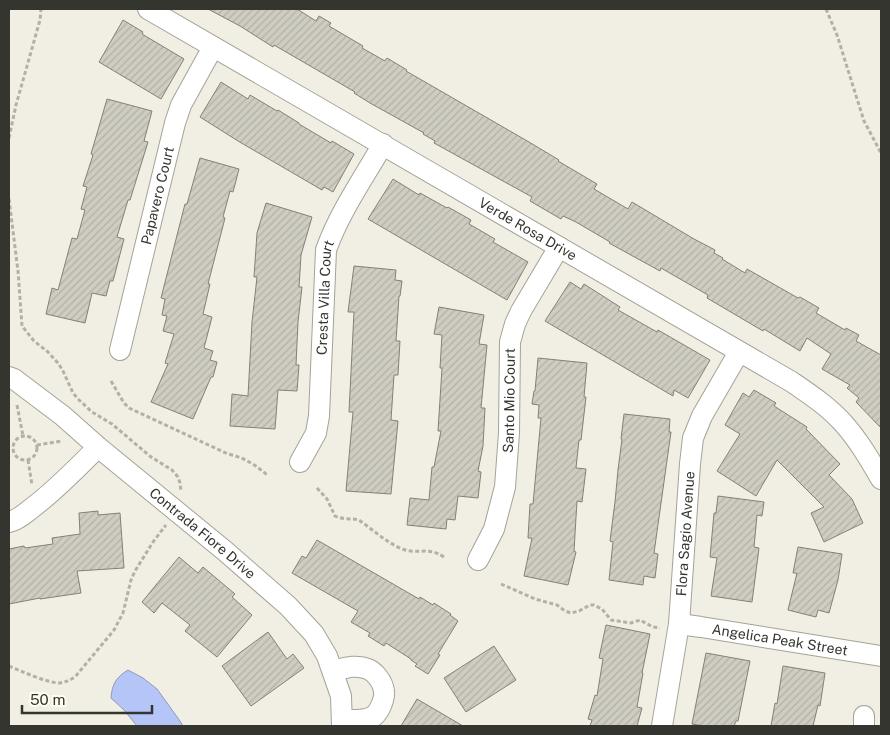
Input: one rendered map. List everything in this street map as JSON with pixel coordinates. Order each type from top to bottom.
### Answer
[{"type":"street","name":"Verde Rosa Drive","points":[[148,9],[792,382],[820,402],[844,424],[865,451],[881,479]]},
{"type":"street","name":"Papavero Court","points":[[120,350],[174,123],[181,105],[213,47]]},
{"type":"street","name":"Cresta Villa Court","points":[[300,462],[316,433],[319,416],[326,250],[332,232],[383,144]]},
{"type":"street","name":"Santo Mio Court","points":[[478,560],[494,530],[505,487],[509,433],[510,342],[521,311],[559,247]]},
{"type":"street","name":"Flora Sagio Avenue","points":[[662,726],[671,627],[693,438],[702,416],[739,352]]},
{"type":"street","name":"Contrada Fiore Drive","points":[[9,377],[63,416],[288,606],[314,634],[327,656],[342,696],[343,723]]},
{"type":"street","points":[[9,522],[16,521],[46,498],[98,447]]},
{"type":"street","name":"Angelica Peak Street","points":[[671,627],[701,627],[881,656]]},
{"type":"street","points":[[333,671],[357,666],[368,669],[374,673],[384,690],[380,708],[374,716],[343,723]]},
{"type":"path","points":[[9,138],[16,105],[40,20],[41,9]]},
{"type":"path","points":[[826,9],[837,35],[864,121],[881,153]]},
{"type":"path","points":[[111,381],[129,408],[228,454],[250,462],[268,475]]},
{"type":"path","points":[[16,397],[23,436]]},
{"type":"path","points":[[23,436],[31,437],[37,445],[38,451],[33,458],[28,460],[19,458],[13,448],[16,441],[23,436]]},
{"type":"path","points":[[37,445],[62,441]]},
{"type":"path","points":[[28,460],[32,485]]},
{"type":"path","points":[[317,488],[327,499],[335,516],[359,520],[387,541],[402,549],[417,552],[433,551],[444,557]]},
{"type":"path","points":[[501,584],[535,599],[557,605],[571,613],[594,605],[602,609],[610,620],[631,623],[640,620],[653,627],[671,627]]},
{"type":"water","points":[[128,670],[143,678],[157,689],[183,726],[137,726],[111,698],[116,681]]},
{"type":"building","points":[[208,9],[297,9],[316,21],[319,16],[331,23],[329,26],[363,46],[362,48],[385,61],[387,58],[559,160],[597,184],[594,189],[628,209],[632,202],[715,250],[714,253],[745,273],[747,269],[819,308],[816,313],[845,330],[846,328],[859,335],[856,341],[881,355],[881,428],[856,402],[859,398],[847,388],[850,385],[822,369],[831,354],[807,338],[800,351],[764,329],[763,331],[707,298],[708,295],[661,268],[660,271],[609,243],[576,222],[563,216],[561,219],[530,201],[532,197],[434,143],[435,141],[424,133],[370,103],[355,92]]},
{"type":"building","points":[[123,20],[143,32],[142,34],[184,59],[161,99],[99,62]]},
{"type":"building","points":[[221,82],[248,99],[250,95],[278,110],[331,143],[332,141],[354,154],[333,192],[324,187],[322,190],[200,117]]},
{"type":"building","points":[[107,99],[152,111],[144,141],[148,142],[117,237],[124,239],[113,281],[110,281],[106,296],[92,293],[85,323],[46,314],[52,288],[58,290],[72,238],[77,239],[85,210],[81,209],[87,187],[83,186]]},
{"type":"building","points":[[200,158],[239,169],[233,192],[230,191],[223,217],[225,218],[208,284],[210,284],[203,314],[212,317],[204,348],[213,351],[210,360],[217,362],[213,377],[211,377],[193,419],[151,402],[168,364],[165,363],[174,334],[163,331],[167,316],[162,315],[165,299],[161,298],[185,204],[187,204]]},
{"type":"building","points":[[393,179],[419,195],[420,193],[471,220],[469,224],[495,239],[493,242],[528,262],[507,300],[368,219]]},
{"type":"building","points":[[266,203],[312,217],[301,255],[299,287],[302,287],[298,322],[296,365],[299,365],[297,391],[278,390],[275,429],[230,426],[232,394],[248,396],[252,322],[257,277],[254,277],[257,233]]},
{"type":"building","points":[[354,266],[396,270],[395,280],[402,281],[396,341],[400,341],[398,375],[394,375],[391,420],[398,421],[391,494],[346,491],[353,412],[349,412],[354,312],[348,312]]},
{"type":"building","points":[[570,282],[581,289],[584,284],[620,307],[618,310],[657,332],[658,330],[710,360],[688,398],[674,390],[673,396],[545,321]]},
{"type":"building","points":[[439,307],[484,315],[479,344],[487,345],[481,408],[485,408],[483,446],[478,471],[481,472],[478,498],[458,496],[455,520],[447,519],[446,529],[407,525],[410,498],[429,500],[432,467],[434,467],[441,431],[438,431],[442,335],[434,334]]},
{"type":"building","points":[[538,358],[587,363],[584,397],[586,397],[576,468],[586,469],[582,502],[577,501],[574,551],[576,552],[568,585],[524,576],[532,538],[528,538],[530,504],[533,504],[541,418],[538,418],[539,405],[532,404]]},
{"type":"building","points":[[754,390],[776,403],[774,406],[807,427],[806,429],[840,464],[829,475],[852,499],[863,523],[824,542],[811,513],[824,507],[777,460],[756,496],[717,471],[740,434],[725,425],[743,393],[749,397]]},
{"type":"building","points":[[624,414],[670,419],[669,432],[671,432],[654,553],[658,554],[655,578],[644,576],[643,585],[609,580],[613,542],[610,541]]},
{"type":"building","points":[[718,496],[764,502],[762,516],[757,515],[754,547],[759,548],[752,602],[711,596],[717,558],[710,557],[714,513],[716,513]]},
{"type":"building","points":[[98,511],[98,515],[120,513],[124,568],[77,571],[81,593],[9,604],[9,549],[53,544],[52,538],[80,534],[79,513]]},
{"type":"building","points":[[317,540],[419,599],[420,597],[433,605],[434,603],[458,621],[428,674],[415,666],[417,664],[411,659],[386,643],[384,646],[368,636],[370,633],[351,622],[358,611],[292,573],[302,556],[306,558]]},
{"type":"building","points":[[798,547],[842,554],[838,580],[829,613],[818,610],[816,617],[788,610],[797,573],[793,573]]},
{"type":"building","points":[[179,557],[198,573],[203,567],[235,594],[232,597],[252,615],[217,657],[185,631],[190,625],[162,603],[154,613],[142,602]]},
{"type":"building","points":[[606,625],[650,634],[637,707],[642,708],[637,726],[590,726],[592,720],[588,719],[595,695],[597,696],[603,659],[599,658]]},
{"type":"building","points":[[268,632],[287,659],[293,654],[304,668],[251,706],[222,666]]},
{"type":"building","points":[[494,646],[516,680],[466,712],[444,678]]},
{"type":"building","points":[[706,653],[750,661],[738,721],[736,721],[734,726],[692,724]]},
{"type":"building","points":[[783,666],[825,673],[820,706],[818,705],[813,726],[771,726],[775,703],[777,704]]},
{"type":"building","points":[[417,699],[463,726],[401,726]]}]
